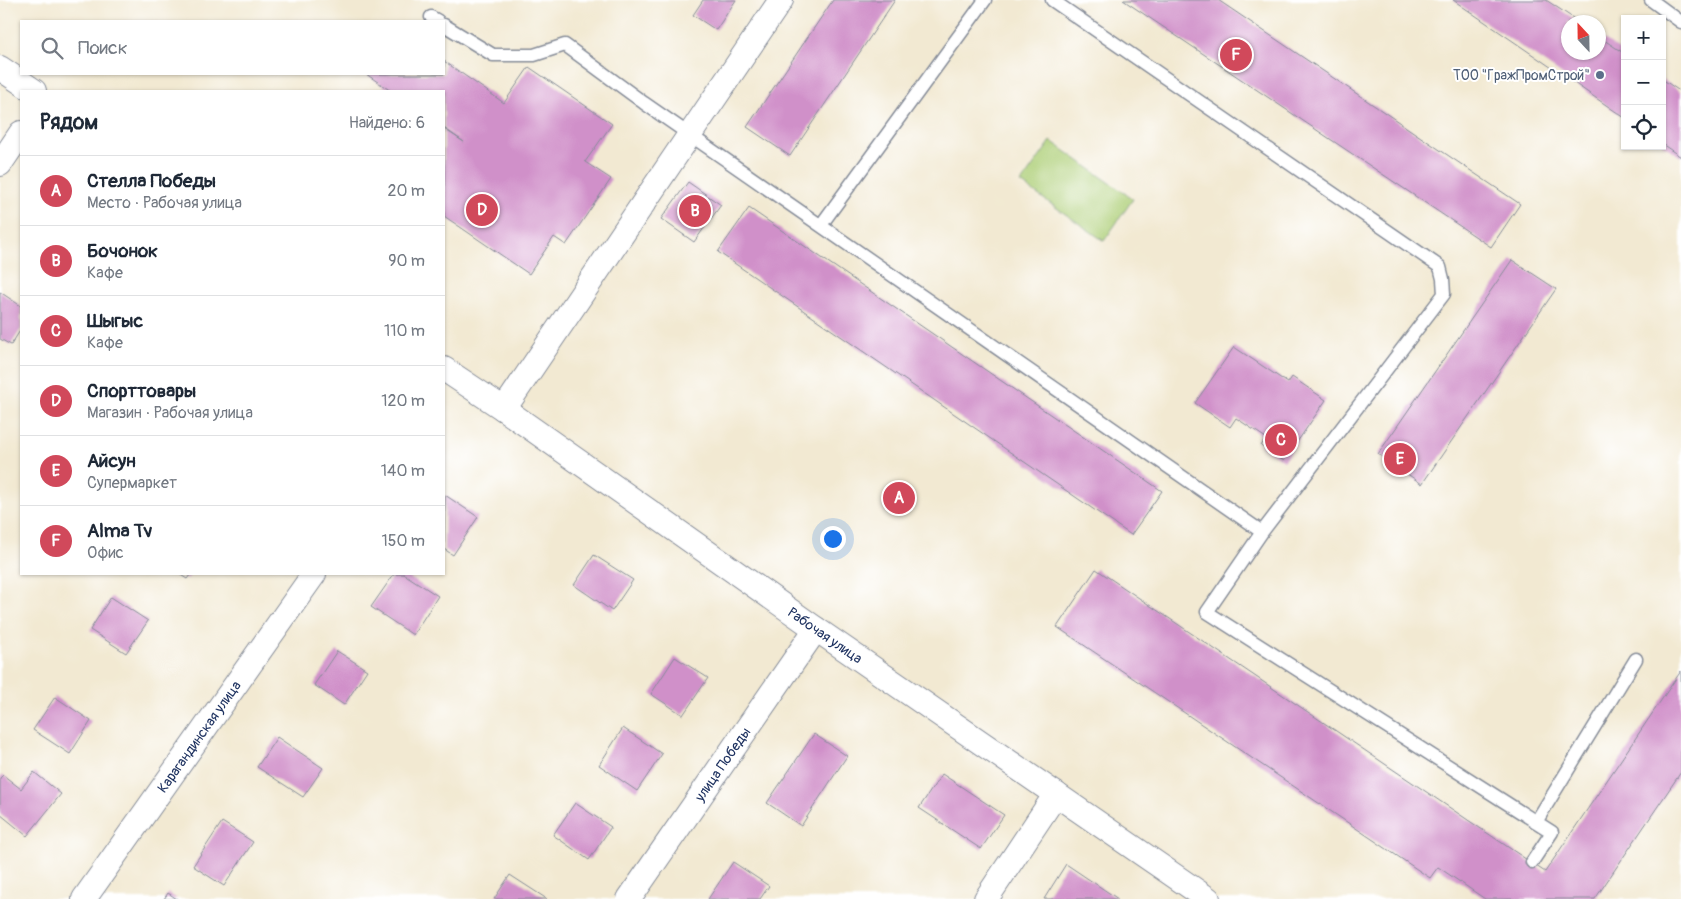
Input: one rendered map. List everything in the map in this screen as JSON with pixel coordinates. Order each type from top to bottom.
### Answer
[{"type":"street","points":[[504,408],[781,0]]},
{"type":"street","points":[[0,68],[33,90]]},
{"type":"street","points":[[0,164],[20,134]]},
{"type":"street","name":"Рабочая улица","points":[[447,379],[504,408],[816,629],[1208,899]]},
{"type":"street","name":"Карагандинская улица","points":[[84,899],[313,575]]},
{"type":"street","name":"улица Победы","points":[[629,899],[816,629]]},
{"type":"street","points":[[986,899],[1056,794]]},
{"type":"lane","points":[[821,225],[985,0]]},
{"type":"lane","points":[[1052,0],[1440,267],[1444,294],[1262,532],[1207,612],[1552,832],[1532,862]]},
{"type":"lane","points":[[1651,0],[1681,22]]},
{"type":"lane","points":[[445,25],[493,55],[534,55],[565,45],[644,103],[1262,532]]},
{"type":"lane","points":[[1536,822],[1636,659]]},
{"type":"green space","points":[[1051,141],[1133,199],[1104,241],[1021,183]]},
{"type":"building","points":[[703,0],[736,0],[716,30],[693,15]]},
{"type":"building","points":[[833,0],[895,0],[790,156],[747,127]]},
{"type":"building","points":[[1123,0],[1218,0],[1520,204],[1491,247]]},
{"type":"building","points":[[1453,0],[1546,0],[1568,15],[1561,15],[1561,60],[1606,60],[1606,41],[1621,51],[1621,115]]},
{"type":"building","points":[[445,62],[504,103],[529,67],[612,124],[585,162],[611,179],[566,245],[554,237],[529,274],[445,217],[445,130],[464,142],[445,129],[445,90],[390,90],[367,75],[445,75]]},
{"type":"building","points":[[1666,82],[1681,92],[1681,157],[1666,147]]},
{"type":"building","points":[[688,182],[721,205],[694,242],[661,219]]},
{"type":"building","points":[[749,208],[1162,491],[1131,535],[718,252]]},
{"type":"building","points":[[1512,260],[1556,289],[1422,484],[1378,454]]},
{"type":"building","points":[[0,292],[20,305],[20,331],[11,345],[0,339]]},
{"type":"building","points":[[1234,347],[1288,383],[1292,377],[1326,400],[1284,461],[1261,446],[1266,438],[1236,418],[1230,427],[1195,403]]},
{"type":"building","points":[[445,495],[478,517],[453,555],[445,550]]},
{"type":"building","points":[[594,555],[633,580],[612,611],[574,585]]},
{"type":"building","points":[[1096,569],[1545,872],[1681,671],[1681,772],[1595,899],[1485,899],[1438,867],[1430,878],[1057,627]]},
{"type":"building","points":[[181,575],[190,575],[187,579]]},
{"type":"building","points":[[393,575],[406,575],[438,596],[413,635],[371,607]]},
{"type":"building","points":[[111,597],[148,621],[126,653],[90,630]]},
{"type":"building","points":[[337,651],[367,670],[344,705],[314,685]]},
{"type":"building","points":[[675,657],[708,678],[683,715],[651,694]]},
{"type":"building","points":[[55,697],[91,721],[70,754],[33,730]]},
{"type":"building","points":[[623,728],[662,754],[637,791],[599,765]]},
{"type":"building","points":[[814,734],[847,756],[801,826],[767,803]]},
{"type":"building","points":[[277,737],[323,768],[303,797],[257,767]]},
{"type":"building","points":[[34,772],[61,794],[27,836],[0,814],[0,778],[3,775],[21,789]]},
{"type":"building","points":[[942,774],[1004,815],[981,849],[919,808]]},
{"type":"building","points":[[575,803],[611,827],[589,860],[553,835]]},
{"type":"building","points":[[222,822],[253,842],[224,886],[193,866]]},
{"type":"building","points":[[733,862],[769,886],[760,899],[708,899]]},
{"type":"building","points":[[1066,864],[1118,899],[1044,899]]},
{"type":"building","points":[[510,875],[547,899],[494,899]]},
{"type":"building","points":[[168,893],[177,899],[164,899]]},
{"type":"place","name":"Alma Tv","points":[[1236,55]]},
{"type":"place","name":"ТОО \"ГражПромСтрой\"","points":[[1600,75]]},
{"type":"place","name":"Спорттовары","points":[[482,210]]},
{"type":"place","name":"Бочонок","points":[[695,211]]},
{"type":"place","name":"Шыгыс","points":[[1281,440]]},
{"type":"place","name":"Айсун","points":[[1400,459]]},
{"type":"place","name":"Стелла Победы","points":[[899,498]]}]
